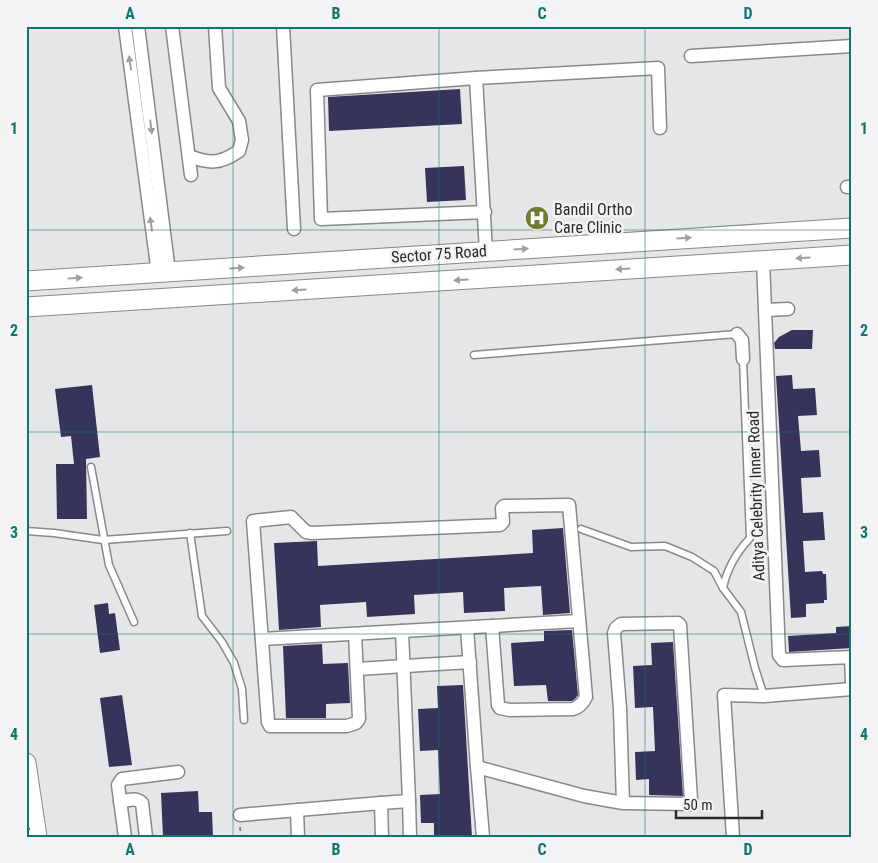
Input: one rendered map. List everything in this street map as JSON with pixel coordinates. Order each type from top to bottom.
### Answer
[{"type":"street","points":[[124,26],[163,272]]},
{"type":"street","points":[[138,26],[163,272]]},
{"type":"street","points":[[172,26],[191,175]]},
{"type":"street","points":[[189,156],[208,163],[228,159],[239,151],[242,140],[239,121],[219,88],[215,26]]},
{"type":"street","points":[[283,26],[294,228]]},
{"type":"street","points":[[691,56],[852,46]]},
{"type":"street","points":[[484,212],[321,219],[317,90],[476,78],[658,68],[660,128]]},
{"type":"street","points":[[476,78],[486,251]]},
{"type":"street","name":"Sector 75 Road","points":[[26,281],[852,228]]},
{"type":"street","name":"Sector 75 Road","points":[[26,308],[852,255]]},
{"type":"street","name":"Aditya Celebrity Inner Road","points":[[764,260],[779,655],[783,660],[852,657]]},
{"type":"street","points":[[766,310],[788,309]]},
{"type":"street","points":[[737,334],[742,340],[744,359]]},
{"type":"street","points":[[355,634],[359,719],[356,723],[347,726],[272,727],[268,722],[253,521],[291,517],[306,532],[322,533],[500,525],[503,520],[503,506],[569,505],[586,697],[578,707],[573,709],[510,710],[500,708],[498,704],[492,626]]},
{"type":"street","points":[[262,639],[580,621]]},
{"type":"street","points":[[477,766],[584,796],[623,803],[688,804],[691,802],[683,661],[680,625],[678,623],[621,624],[614,632],[620,709],[623,803]]},
{"type":"street","points":[[467,628],[483,837]]},
{"type":"street","points":[[402,631],[410,837]]},
{"type":"street","points":[[852,657],[852,683]]},
{"type":"street","points":[[357,670],[470,662]]},
{"type":"street","points":[[733,837],[724,695],[764,696],[852,688]]},
{"type":"street","points":[[26,763],[29,804],[37,837]]},
{"type":"street","points":[[125,837],[118,785],[122,780],[178,772]]},
{"type":"street","points":[[120,802],[134,799],[142,803],[146,837]]},
{"type":"street","points":[[240,815],[408,801]]},
{"type":"street","points":[[381,804],[382,837]]},
{"type":"street","points":[[297,810],[298,837]]},
{"type":"lane","points":[[474,355],[737,334]]},
{"type":"lane","points":[[724,588],[726,574],[738,551],[750,538],[744,359]]},
{"type":"lane","points":[[91,467],[108,565],[134,622]]},
{"type":"lane","points":[[581,529],[631,547],[665,546],[692,557],[714,571],[741,612],[764,696]]},
{"type":"lane","points":[[26,531],[103,540],[227,531]]},
{"type":"lane","points":[[190,533],[202,616],[222,642],[234,663],[242,689],[244,720]]},
{"type":"building","points":[[460,89],[462,124],[329,131],[328,97]]},
{"type":"building","points":[[464,166],[466,200],[427,202],[425,168]]},
{"type":"building","points":[[792,330],[813,330],[812,349],[775,349],[774,343],[779,337]]},
{"type":"building","points":[[792,375],[793,389],[815,388],[817,415],[798,416],[801,451],[819,450],[821,477],[801,478],[803,513],[823,512],[825,540],[803,541],[805,572],[822,571],[823,574],[826,574],[827,600],[824,600],[824,603],[806,604],[806,617],[791,618],[776,376]]},
{"type":"building","points":[[92,385],[100,457],[86,459],[87,519],[57,519],[56,464],[74,464],[71,436],[61,437],[55,389]]},
{"type":"building","points":[[563,528],[570,613],[543,615],[541,586],[504,588],[505,611],[464,613],[463,592],[414,595],[415,614],[367,617],[366,602],[320,605],[321,627],[279,630],[274,543],[317,541],[318,566],[533,553],[532,530]]},
{"type":"building","points":[[108,603],[109,614],[115,613],[120,650],[100,653],[94,605]]},
{"type":"building","points":[[852,626],[852,648],[789,652],[788,636],[836,633],[836,627]]},
{"type":"building","points":[[572,630],[578,695],[575,699],[572,701],[548,701],[546,685],[514,686],[511,643],[544,641],[544,631]]},
{"type":"building","points":[[673,642],[683,796],[649,795],[649,779],[636,780],[635,752],[655,751],[653,707],[635,708],[633,666],[652,665],[651,643]]},
{"type":"building","points":[[322,644],[323,664],[348,663],[350,703],[326,704],[326,718],[286,718],[283,646]]},
{"type":"building","points":[[463,685],[472,837],[434,837],[434,823],[421,823],[420,795],[440,794],[438,750],[420,751],[418,709],[438,708],[437,686]]},
{"type":"building","points":[[122,695],[132,765],[109,767],[100,698]]},
{"type":"building","points":[[198,791],[199,812],[212,812],[213,837],[163,837],[161,793]]},
{"type":"railway","points":[[26,813],[29,837]]},
{"type":"place","name":"Bandil Ortho Care Clinic","points":[[537,218]]}]
